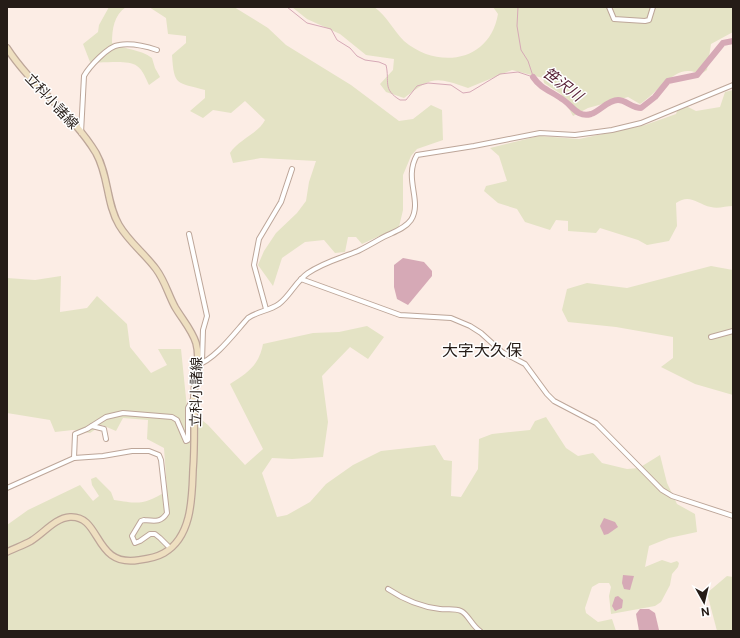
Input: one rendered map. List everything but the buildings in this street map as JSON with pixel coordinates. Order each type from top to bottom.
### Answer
[{"type":"main road","name":"立科小諸線","points":[[7,48],[26,74],[81,133],[104,168],[112,209],[119,225],[159,273],[167,286],[174,306],[193,336],[196,345],[197,365],[194,397],[195,438],[189,510],[183,533],[170,548],[164,553],[143,560],[122,562],[108,554],[86,523],[72,517],[61,520],[25,545],[7,552]]},
{"type":"street","points":[[609,7],[614,18],[632,21],[649,20],[652,7]]},
{"type":"street","points":[[81,133],[84,76],[86,71],[103,54],[115,46],[145,46],[157,50]]},
{"type":"street","points":[[197,365],[212,357],[248,318],[255,313],[273,308],[282,301],[300,279],[318,267],[358,251],[398,231],[408,223],[413,215],[415,206],[410,175],[416,155],[474,146],[540,133],[575,135],[612,130],[642,123],[733,85]]},
{"type":"street","points":[[266,309],[254,265],[255,259],[259,239],[281,202],[292,169]]},
{"type":"street","points":[[189,234],[207,316],[203,330],[202,361],[197,365]]},
{"type":"street","points":[[300,279],[400,316],[451,318],[470,326],[481,333],[502,352],[525,364],[554,401],[596,423],[662,490],[672,496],[733,516]]},
{"type":"street","points":[[711,337],[733,331]]},
{"type":"street","points":[[74,458],[75,434],[106,417],[123,413],[169,415],[177,420],[187,441],[188,408],[194,397]]},
{"type":"street","points":[[92,426],[104,429],[106,439]]},
{"type":"street","points":[[7,488],[74,458],[103,456],[132,451],[149,451],[159,455],[164,468],[167,513],[158,521],[144,520],[132,536],[135,543],[140,542],[150,534],[155,534],[170,548]]},
{"type":"street","points":[[388,589],[423,605],[440,610],[460,610],[465,613],[473,627],[480,631]]},
{"type":"green space","points":[[109,7],[126,7],[116,18],[114,23],[112,43],[143,53],[152,58],[160,77],[149,85],[141,70],[133,64],[121,62],[90,62],[83,44],[98,32],[99,25]]},
{"type":"green space","points":[[149,7],[234,7],[268,28],[286,45],[351,85],[399,121],[413,119],[431,105],[442,110],[443,140],[417,149],[411,156],[403,175],[403,210],[399,227],[362,244],[356,237],[348,237],[345,252],[335,253],[324,240],[305,242],[282,258],[273,286],[258,265],[264,251],[276,233],[297,213],[306,201],[309,182],[316,161],[261,158],[233,163],[230,153],[238,144],[258,129],[265,120],[245,101],[231,113],[213,110],[203,118],[190,111],[205,98],[205,90],[179,82],[174,73],[172,55],[186,43],[186,36],[168,34],[166,18]]},
{"type":"green space","points":[[292,7],[374,7],[383,15],[404,41],[417,50],[432,56],[447,58],[461,56],[474,51],[485,43],[493,30],[498,14],[493,7],[733,7],[733,32],[711,44],[707,70],[701,74],[689,71],[676,74],[640,104],[628,97],[588,108],[573,116],[561,94],[544,83],[543,78],[512,70],[468,88],[440,80],[428,82],[404,98],[386,92],[380,84],[393,70],[394,59],[366,55],[340,34],[307,19]]},
{"type":"green space","points":[[733,90],[733,206],[714,208],[690,199],[681,200],[676,203],[677,226],[669,241],[647,245],[638,240],[600,228],[596,233],[568,231],[568,221],[556,220],[550,230],[525,222],[517,209],[498,203],[484,191],[486,186],[507,181],[499,156],[490,148],[539,136],[579,139],[645,125],[676,114],[680,103],[696,111],[720,107],[725,92]]},
{"type":"green space","points":[[711,266],[733,270],[733,395],[695,384],[661,367],[673,358],[673,337],[616,327],[568,322],[562,310],[567,289],[587,283],[627,288]]},
{"type":"green space","points":[[61,276],[60,312],[87,308],[97,296],[127,324],[130,347],[151,373],[167,365],[158,349],[181,349],[187,408],[208,425],[245,465],[263,449],[230,384],[252,368],[259,358],[263,344],[313,333],[339,332],[367,326],[384,337],[368,359],[350,347],[322,376],[328,422],[323,457],[292,459],[272,458],[262,473],[277,517],[287,515],[310,502],[326,484],[353,465],[381,451],[435,445],[444,460],[452,461],[451,496],[461,497],[478,469],[479,439],[492,434],[530,430],[535,421],[546,417],[566,448],[578,456],[593,453],[602,463],[627,469],[639,468],[660,455],[667,483],[677,504],[695,514],[697,532],[669,538],[649,546],[645,567],[662,560],[671,563],[677,561],[679,563],[678,567],[672,574],[670,585],[661,602],[655,606],[611,614],[609,596],[611,587],[609,583],[599,583],[592,587],[585,608],[586,613],[598,622],[612,619],[616,631],[7,631],[7,525],[28,510],[80,485],[93,501],[99,496],[92,485],[91,479],[96,477],[111,492],[114,500],[136,503],[147,501],[167,491],[164,448],[147,439],[148,420],[123,418],[116,431],[102,425],[90,433],[73,430],[55,432],[50,420],[7,413],[7,278],[35,280]]},
{"type":"green space","points":[[727,576],[733,577],[733,631],[717,631],[707,593]]},
{"type":"shaded area","points":[[403,258],[424,262],[432,271],[432,276],[408,305],[397,299],[394,287],[394,265]]},
{"type":"shaded area","points":[[604,518],[615,522],[618,527],[604,535],[600,526]]},
{"type":"shaded area","points":[[623,575],[634,576],[630,590],[624,589],[622,583]]},
{"type":"shaded area","points":[[618,596],[623,600],[622,608],[615,611],[612,606],[615,597]]},
{"type":"shaded area","points":[[640,609],[649,609],[655,613],[658,631],[639,631],[636,614]]},
{"type":"waterway","name":"笹沢川","points":[[287,7],[307,23],[331,29],[337,40],[350,48],[357,56],[365,60],[379,62],[386,65],[389,89],[394,96],[400,100],[406,100],[417,86],[428,83],[451,85],[463,93],[470,92],[500,74],[518,72],[533,77]]},
{"type":"waterway","points":[[518,7],[517,26],[521,50],[528,61],[533,76]]},
{"type":"waterway","name":"笹沢川","points":[[533,77],[543,87],[562,99],[578,113],[586,115],[591,114],[614,100],[624,101],[635,107],[641,108],[655,97],[668,81],[697,75],[723,43],[733,41]]},
{"type":"district","name":"大字大久保","points":[[482,350]]}]
